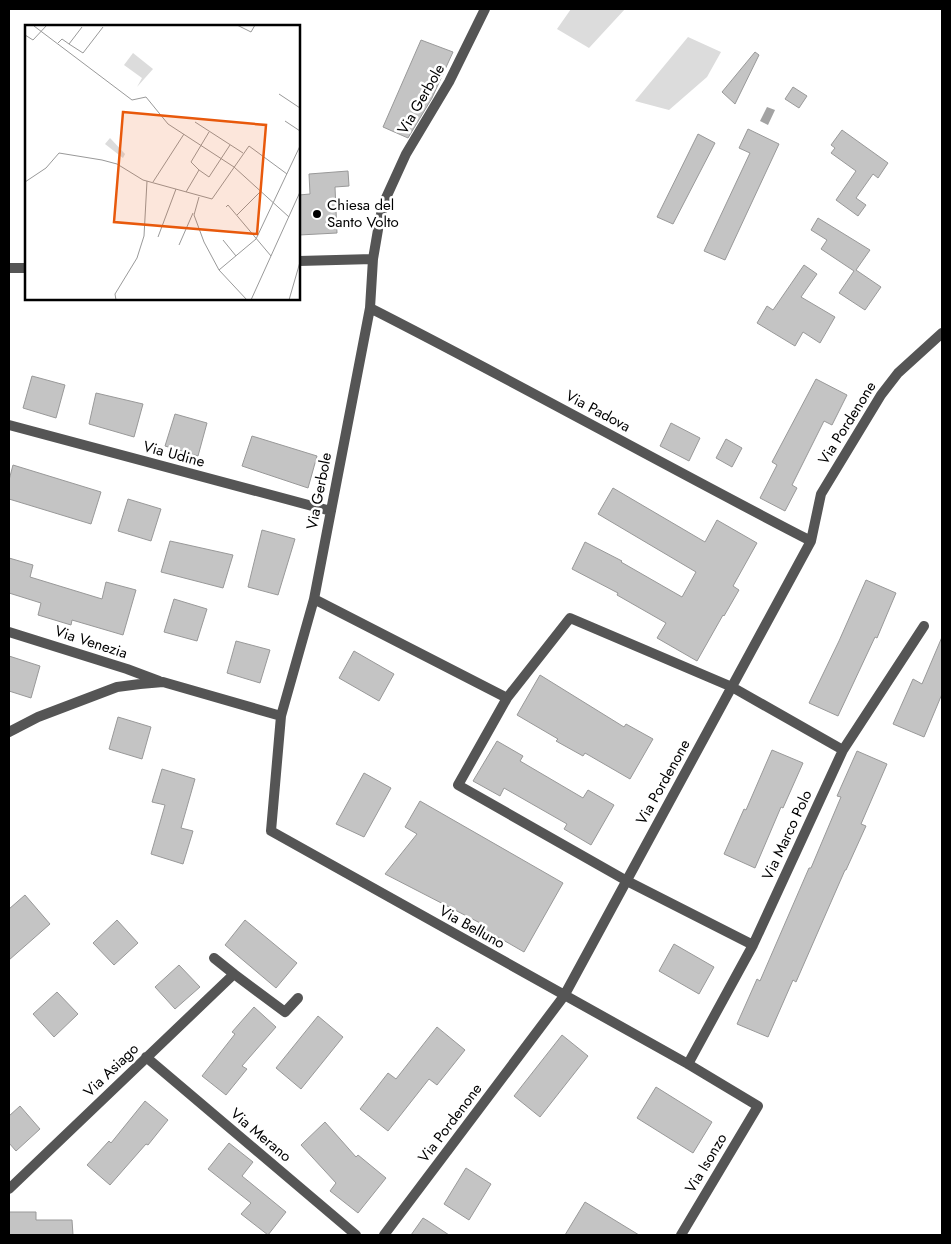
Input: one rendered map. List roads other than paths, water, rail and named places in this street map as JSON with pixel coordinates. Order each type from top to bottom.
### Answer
[{"type":"street","name":"Via Gerbole","points":[[281,716],[314,599],[370,308],[373,259],[385,200],[406,154],[449,82],[484,9]]},
{"type":"street","points":[[300,261],[373,259]]},
{"type":"street","points":[[9,268],[25,268]]},
{"type":"street","name":"Via Padova","points":[[370,308],[698,483],[811,541]]},
{"type":"street","name":"Via Pordenone","points":[[384,1235],[564,996],[811,541],[821,494],[881,395],[898,373],[942,333]]},
{"type":"street","name":"Via Udine","points":[[9,425],[331,512]]},
{"type":"street","points":[[314,599],[507,698]]},
{"type":"street","points":[[752,945],[627,880],[458,785],[507,698],[570,618],[732,688],[843,750]]},
{"type":"street","name":"Via Marco Polo","points":[[688,1064],[752,945],[843,750],[924,626]]},
{"type":"street","name":"Via Venezia","points":[[9,632],[163,682]]},
{"type":"street","points":[[9,732],[38,717],[116,686],[163,682],[281,716]]},
{"type":"street","name":"Via Belluno","points":[[281,716],[271,831],[688,1064],[758,1106]]},
{"type":"street","points":[[214,958],[285,1012],[298,998]]},
{"type":"street","name":"Via Asiago","points":[[9,1189],[234,974]]},
{"type":"street","name":"Via Merano","points":[[146,1057],[356,1235]]},
{"type":"street","name":"Via Isonzo","points":[[681,1235],[758,1106]]},
{"type":"place","name":"Chiesa del Santo Volto","points":[[317,214]]}]
